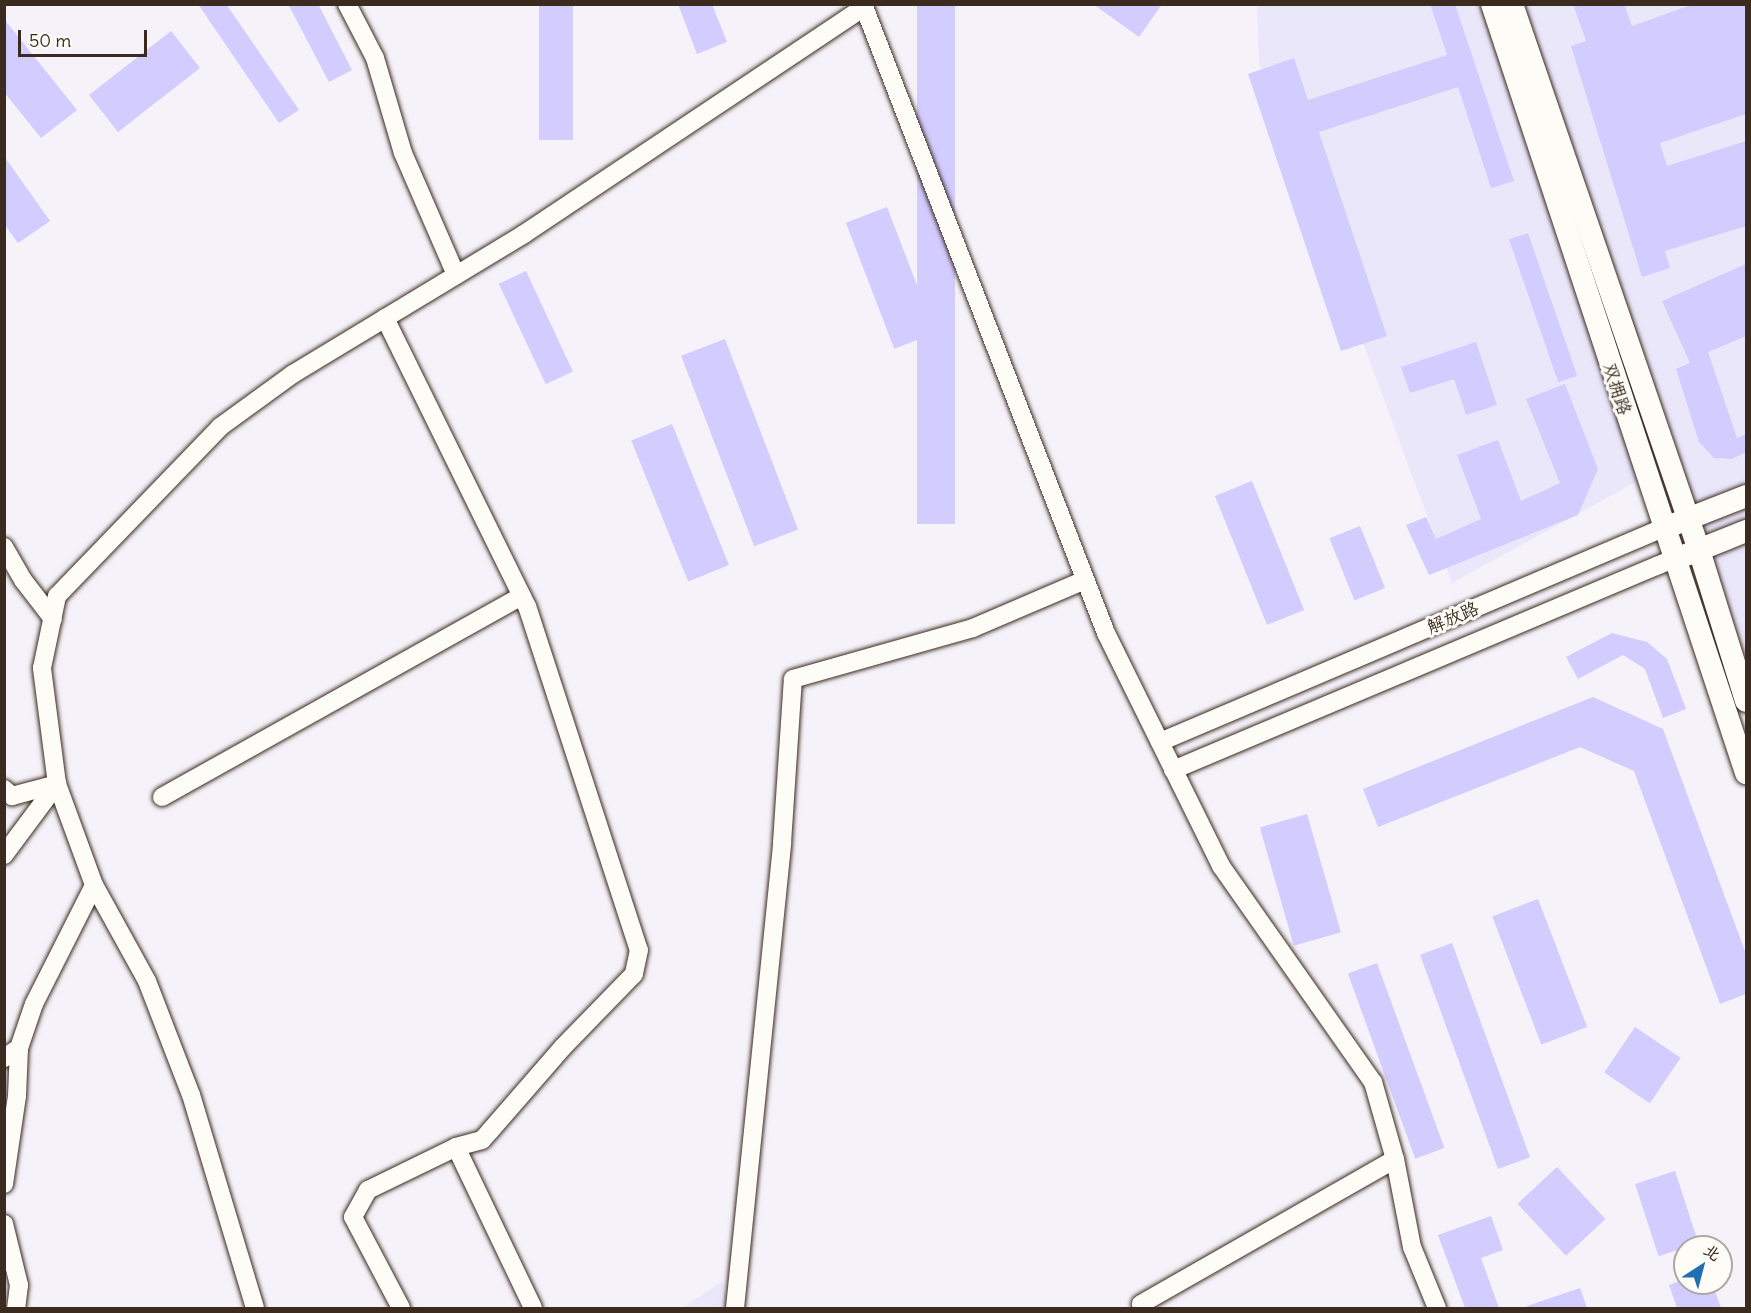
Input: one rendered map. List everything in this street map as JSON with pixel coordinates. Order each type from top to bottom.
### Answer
[{"type":"main road","name":"双拥路","points":[[1492,4],[1673,559],[1746,773]]},
{"type":"main road","name":"双拥路","points":[[1512,4],[1699,550],[1746,701]]},
{"type":"main road","name":"解放路","points":[[1663,528],[1746,496]]},
{"type":"main road","name":"解放路","points":[[1673,559],[1746,531]]},
{"type":"street","points":[[347,4],[375,58],[403,153],[456,275]]},
{"type":"street","points":[[255,1308],[191,1095],[147,981],[94,885],[57,784],[42,668],[57,596],[220,427],[293,375],[456,275],[864,6],[1106,633],[1221,866],[1373,1082],[1395,1159],[1412,1247],[1437,1308]]},
{"type":"street","points":[[385,318],[522,596],[639,950],[634,974],[563,1047],[482,1140],[456,1147],[368,1190],[353,1217],[401,1308]]},
{"type":"street","name":"解放路","points":[[1160,742],[1663,528]]},
{"type":"street","points":[[4,547],[22,580],[53,619]]},
{"type":"street","name":"解放路","points":[[1173,770],[1673,559]]},
{"type":"street","points":[[735,1308],[783,843],[793,679],[973,628],[1085,580]]},
{"type":"street","points":[[162,797],[522,596]]},
{"type":"street","points":[[4,789],[12,796],[57,784]]},
{"type":"street","points":[[4,855],[57,784]]},
{"type":"street","points":[[4,1184],[17,1096],[12,1053],[94,885]]},
{"type":"street","points":[[456,1147],[533,1308]]},
{"type":"street","points":[[1143,1308],[1141,1304],[1395,1159]]},
{"type":"street","points":[[4,1224],[19,1285],[16,1308]]},
{"type":"shaded area","points":[[1257,5],[1746,5],[1746,674],[1674,461],[1452,583],[1259,63]]},
{"type":"shaded area","points":[[723,1281],[727,1308],[682,1308]]},
{"type":"building","points":[[198,4],[226,4],[299,110],[279,123]]},
{"type":"building","points":[[288,4],[318,4],[352,70],[329,82]]},
{"type":"building","points":[[539,4],[573,4],[573,140],[539,140]]},
{"type":"building","points":[[678,4],[712,4],[727,42],[697,54]]},
{"type":"building","points":[[917,4],[955,4],[955,524],[917,524]]},
{"type":"building","points":[[1093,4],[1162,4],[1139,37]]},
{"type":"building","points":[[1430,4],[1455,4],[1514,181],[1491,188],[1458,87],[1319,132],[1387,336],[1341,351],[1248,74],[1294,58],[1308,100],[1447,55]]},
{"type":"building","points":[[1573,4],[1624,4],[1632,26],[1694,4],[1746,4],[1746,114],[1660,143],[1667,166],[1746,141],[1746,226],[1665,251],[1670,268],[1642,277],[1571,46],[1586,41]]},
{"type":"building","points":[[4,19],[77,110],[41,138],[4,92]]},
{"type":"building","points":[[171,31],[200,68],[118,132],[89,95]]},
{"type":"building","points":[[4,156],[50,221],[18,243],[4,224]]},
{"type":"building","points":[[887,207],[935,333],[894,349],[846,223]]},
{"type":"building","points":[[1528,233],[1577,376],[1558,382],[1509,240]]},
{"type":"building","points":[[1746,264],[1746,336],[1708,352],[1737,438],[1746,434],[1746,452],[1732,459],[1714,458],[1699,442],[1676,369],[1690,363],[1662,301]]},
{"type":"building","points":[[526,271],[573,372],[546,384],[499,284]]},
{"type":"building","points":[[725,339],[798,529],[754,546],[681,356]]},
{"type":"building","points":[[1476,342],[1497,405],[1466,415],[1454,379],[1410,393],[1401,367]]},
{"type":"building","points":[[1565,384],[1598,469],[1578,515],[1429,575],[1406,525],[1426,517],[1436,539],[1481,519],[1457,455],[1498,440],[1521,501],[1560,483],[1526,399]]},
{"type":"building","points":[[672,424],[729,565],[688,581],[631,440]]},
{"type":"building","points":[[1252,481],[1304,610],[1267,625],[1215,496]]},
{"type":"building","points":[[1360,526],[1385,588],[1355,600],[1329,538]]},
{"type":"building","points":[[1612,633],[1647,642],[1667,659],[1686,709],[1663,718],[1645,669],[1623,655],[1578,679],[1566,657]]},
{"type":"building","points":[[1593,697],[1663,729],[1746,954],[1746,994],[1720,1004],[1634,771],[1580,747],[1378,827],[1363,789]]},
{"type":"building","points":[[1307,814],[1341,932],[1294,946],[1260,828]]},
{"type":"building","points":[[1538,899],[1587,1027],[1541,1044],[1492,917]]},
{"type":"building","points":[[1452,943],[1530,1157],[1498,1169],[1420,955]]},
{"type":"building","points":[[1377,963],[1444,1148],[1415,1159],[1348,974]]},
{"type":"building","points":[[1635,1027],[1681,1058],[1650,1103],[1604,1073]]},
{"type":"building","points":[[1557,1167],[1605,1219],[1566,1256],[1518,1204]]},
{"type":"building","points":[[1675,1171],[1696,1235],[1673,1235],[1673,1252],[1659,1256],[1635,1184]]},
{"type":"building","points":[[1491,1216],[1503,1250],[1481,1258],[1499,1308],[1465,1308],[1438,1235]]},
{"type":"building","points":[[1673,1284],[1673,1295],[1716,1295],[1721,1308],[1677,1308],[1669,1285]]},
{"type":"building","points":[[1580,1288],[1587,1308],[1527,1308],[1527,1306]]}]
